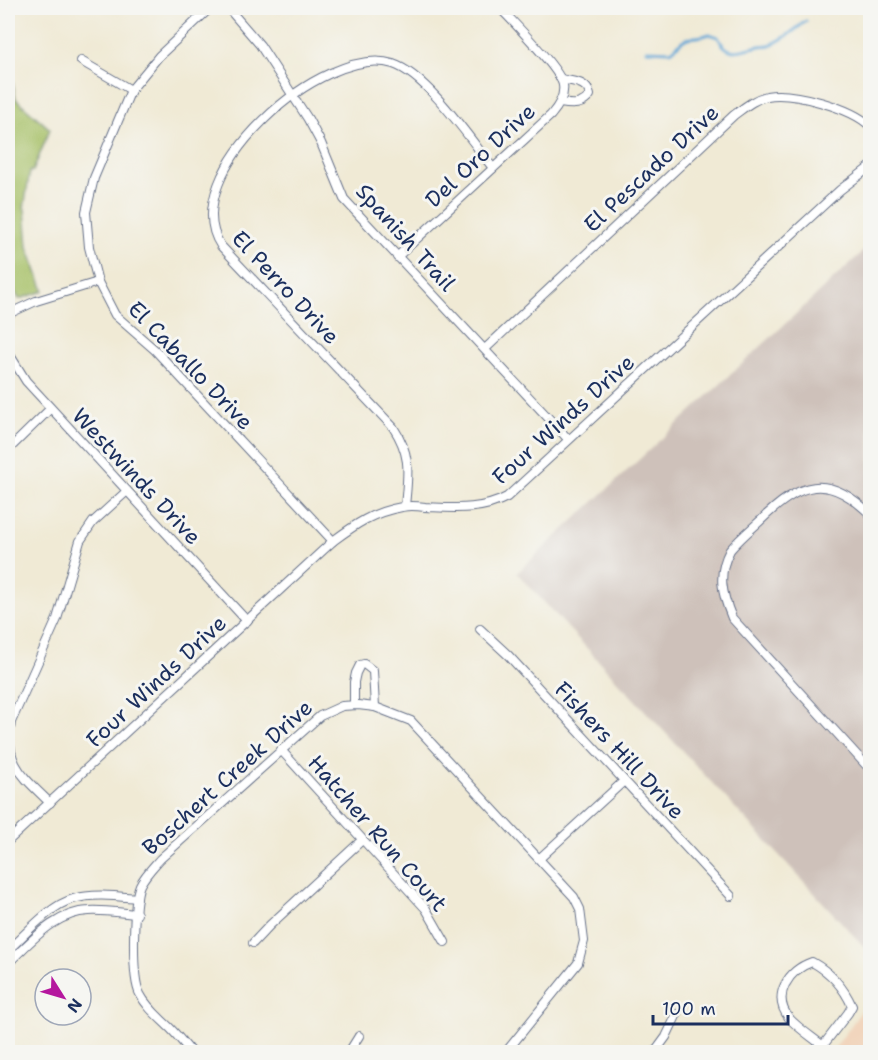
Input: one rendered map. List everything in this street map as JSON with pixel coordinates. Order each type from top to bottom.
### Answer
[{"type":"street","name":"El Caballo Drive","points":[[210,8],[159,56],[131,90],[94,178],[86,212],[89,248],[98,282],[115,315],[155,350],[333,541]]},
{"type":"street","name":"Spanish Trail","points":[[228,8],[260,45],[294,95],[321,143],[344,199],[568,439]]},
{"type":"street","name":"Del Oro Drive","points":[[397,257],[551,115],[560,103],[564,92],[561,79],[500,8]]},
{"type":"street","points":[[81,61],[131,90]]},
{"type":"street","name":"El Perro Drive","points":[[405,506],[409,465],[402,440],[393,427],[221,246],[212,225],[211,210],[215,192],[228,164],[250,134],[294,95],[334,72],[357,64],[380,61],[394,64],[408,71],[434,95],[493,168]]},
{"type":"street","name":"Del Oro Drive","points":[[560,103],[577,105],[586,101],[590,95],[587,86],[561,79]]},
{"type":"street","name":"El Pescado Drive","points":[[485,349],[734,115],[754,100],[778,95],[801,99],[850,113],[862,118],[870,126]]},
{"type":"street","name":"Four Winds Drive","points":[[8,841],[333,541],[363,519],[405,506],[471,508],[496,503],[507,497],[840,190],[870,167]]},
{"type":"street","points":[[8,314],[36,301],[98,282]]},
{"type":"street","name":"Westwinds Drive","points":[[8,352],[26,381],[50,409],[247,621]]},
{"type":"street","points":[[8,450],[50,409]]},
{"type":"street","points":[[870,514],[857,501],[841,491],[827,487],[806,488],[789,495],[730,550],[725,558],[721,587],[732,618],[870,767]]},
{"type":"street","points":[[50,803],[16,766],[10,751],[11,723],[57,619],[80,541],[93,522],[127,491]]},
{"type":"street","name":"Fishers Hill Drive","points":[[480,629],[508,655],[731,897]]},
{"type":"street","points":[[354,705],[356,673],[360,665],[364,664],[374,671],[375,707]]},
{"type":"street","name":"Boschert Creek Drive","points":[[191,1053],[149,1008],[136,987],[134,945],[140,885],[160,859],[320,716],[342,706],[354,705],[375,707],[411,721],[540,858],[574,897],[580,909],[584,941],[578,963],[506,1053]]},
{"type":"street","name":"Hatcher Run Court","points":[[281,750],[426,909],[445,942]]},
{"type":"street","points":[[540,858],[624,781]]},
{"type":"street","points":[[253,943],[362,840]]},
{"type":"street","points":[[8,950],[57,906],[71,899],[101,896],[137,898]]},
{"type":"street","points":[[8,963],[50,925],[66,916],[88,910],[137,914]]},
{"type":"street","points":[[812,962],[824,968],[847,994],[852,1006],[820,1049],[790,1019],[783,1009],[781,996],[785,982],[792,974],[812,962]]},
{"type":"street","points":[[655,1053],[677,1014]]},
{"type":"street","points":[[349,1053],[359,1036]]},
{"type":"shaded area","points":[[870,245],[870,953],[517,573]]},
{"type":"shaded area","points":[[870,999],[870,1052],[832,1052]]},
{"type":"green space","points":[[8,63],[16,99],[50,129],[33,171],[30,171],[24,208],[28,247],[44,291],[19,299],[8,279]]},
{"type":"waterway","points":[[647,50],[671,51],[686,39],[709,34],[718,37],[726,48],[736,51],[774,43],[806,21]]}]
